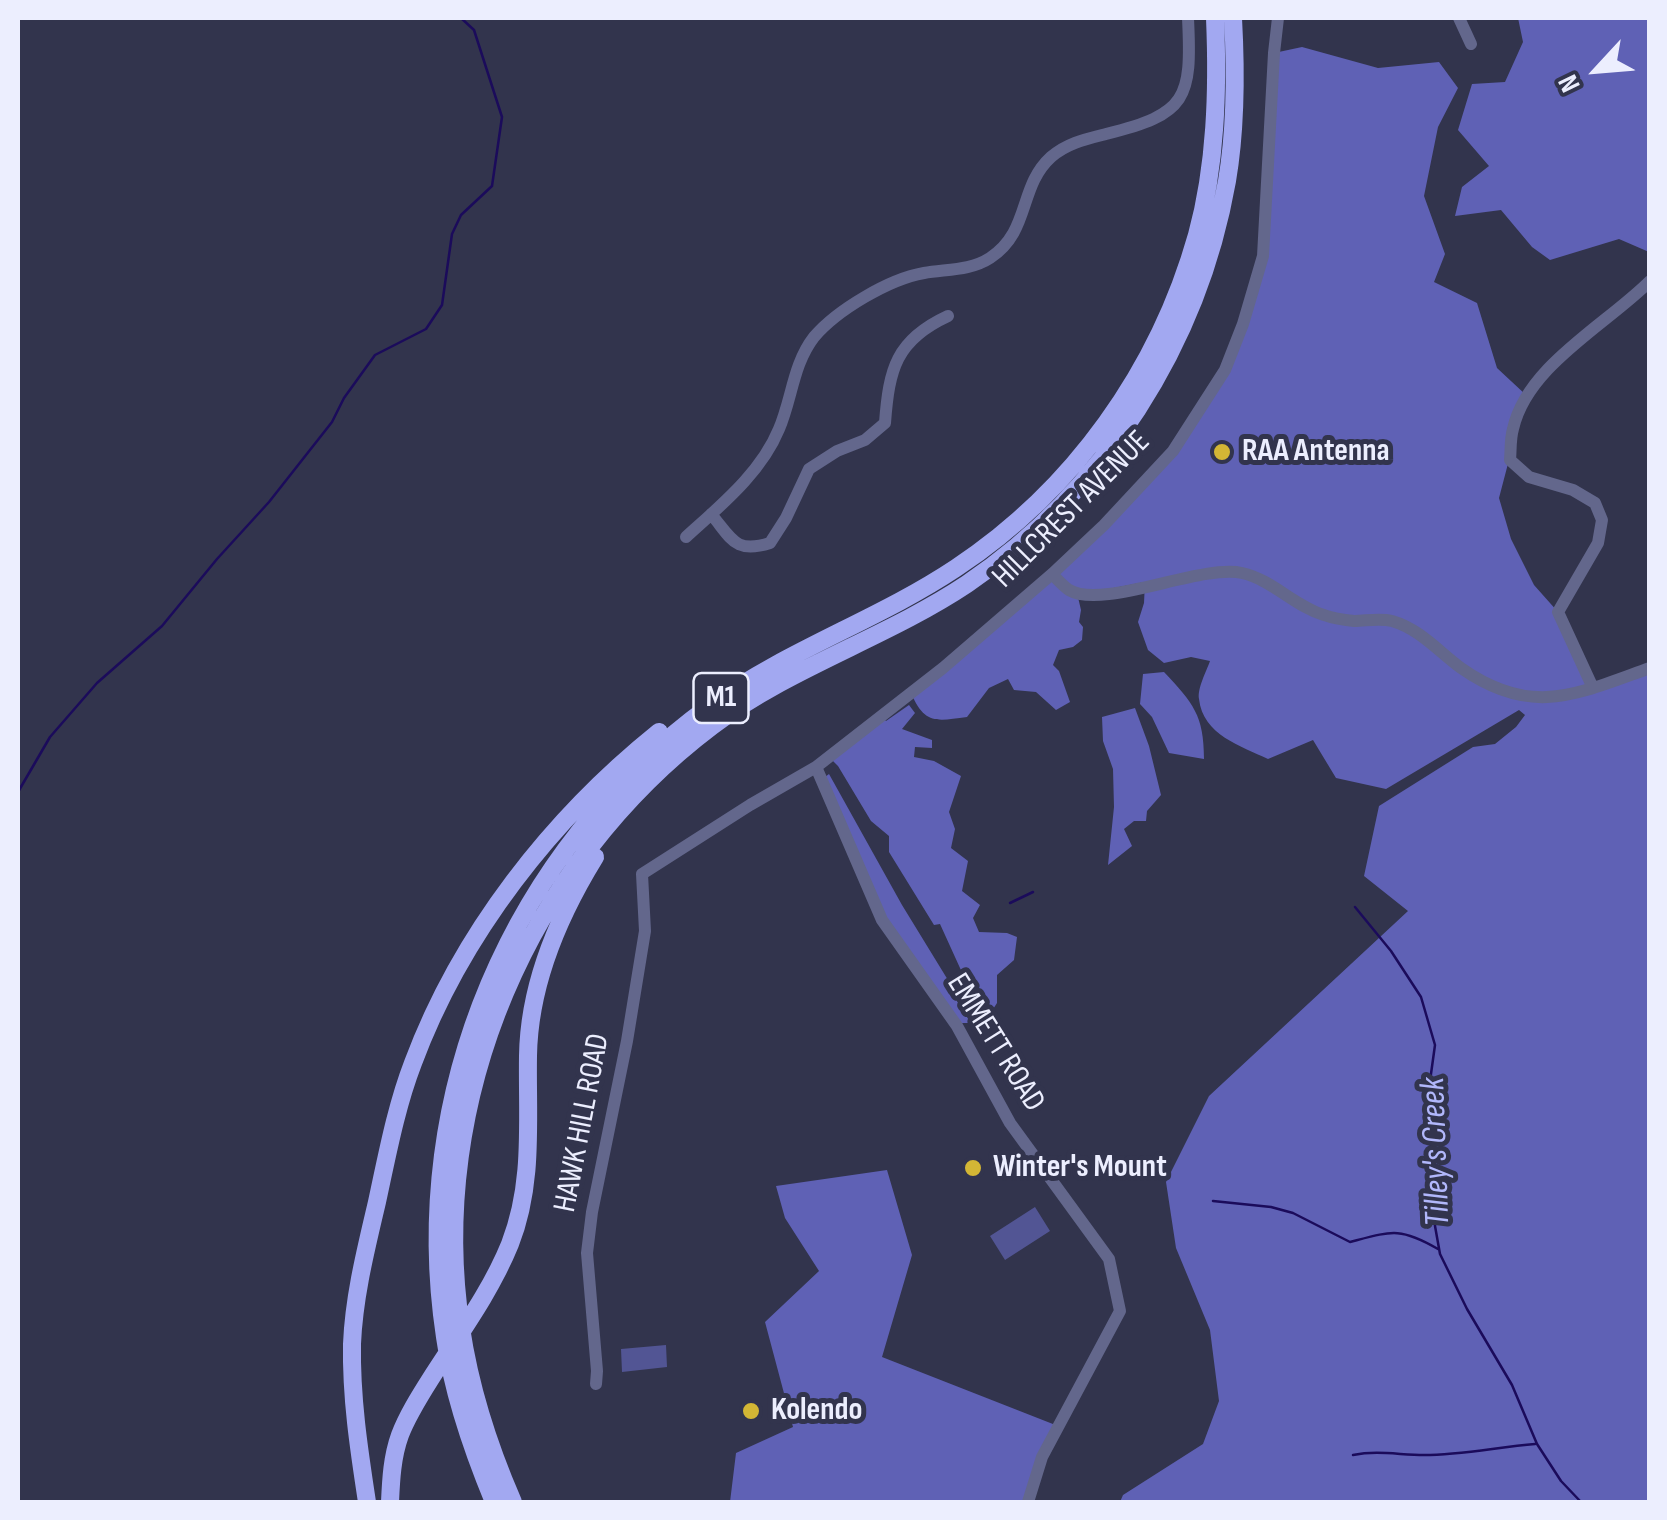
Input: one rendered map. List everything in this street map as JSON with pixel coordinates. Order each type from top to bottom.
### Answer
[{"type":"highway","name":"M1","points":[[494,1502],[466,1430],[455,1387],[445,1338],[437,1248],[441,1172],[450,1110],[464,1050],[498,964],[548,872],[576,833],[672,735],[748,679],[915,593],[994,541],[1051,490],[1102,429],[1145,362],[1183,278],[1198,232],[1213,140],[1215,18]]},
{"type":"highway","name":"M1","points":[[513,1502],[471,1379],[461,1329],[456,1286],[456,1195],[469,1104],[513,972],[534,931],[585,852],[613,817],[680,751],[752,698],[964,586],[1036,530],[1102,460],[1154,385],[1176,344],[1195,301],[1214,240],[1233,134],[1233,18]]},
{"type":"highway","points":[[367,1502],[358,1444],[352,1342],[361,1272],[409,1074],[440,1000],[467,952],[546,841],[636,750],[703,699],[758,664],[829,628],[915,593]]},
{"type":"highway","name":"M1","points":[[390,1502],[391,1474],[400,1435],[489,1285],[521,1210],[530,1144],[528,1052],[533,1006],[561,916],[594,858],[680,751]]},
{"type":"street","points":[[686,537],[742,483],[767,452],[780,428],[801,359],[814,337],[838,314],[890,284],[922,273],[960,269],[986,261],[1012,236],[1040,166],[1060,148],[1158,118],[1179,102],[1187,79],[1188,18]]},
{"type":"street","name":"HILLCREST AVENUE","points":[[642,874],[816,768],[943,668],[1104,526],[1173,450],[1222,376],[1263,256],[1278,18]]},
{"type":"street","points":[[1459,18],[1471,44]]},
{"type":"street","points":[[1593,688],[1558,612],[1598,543],[1602,520],[1595,503],[1573,490],[1529,477],[1510,460],[1512,429],[1526,395],[1559,358],[1650,281]]},
{"type":"street","points":[[710,514],[736,544],[752,549],[770,543],[809,470],[837,451],[865,440],[885,423],[894,362],[915,336],[948,316]]},
{"type":"street","points":[[1052,574],[1068,590],[1095,594],[1237,572],[1270,584],[1293,602],[1323,615],[1352,621],[1392,621],[1419,634],[1462,669],[1519,695],[1563,697],[1650,668]]},
{"type":"street","name":"EMMETT ROAD","points":[[816,768],[882,920],[957,1026],[1010,1122],[1108,1259],[1120,1311],[1042,1457],[1028,1502]]},
{"type":"street","name":"HAWK HILL ROAD","points":[[596,1384],[587,1253],[645,932],[642,874]]},
{"type":"shaded area","points":[[1518,18],[1649,21],[1649,252],[1619,239],[1550,260],[1532,247],[1501,210],[1455,216],[1462,187],[1489,166],[1458,130],[1472,84],[1505,82],[1523,42]]},
{"type":"shaded area","points":[[1302,47],[1378,68],[1439,62],[1458,88],[1438,127],[1424,196],[1445,254],[1434,282],[1477,303],[1497,368],[1526,395],[1499,498],[1511,539],[1534,585],[1558,612],[1593,688],[1649,669],[1649,1502],[1120,1502],[1123,1495],[1203,1444],[1219,1401],[1210,1330],[1176,1248],[1166,1182],[1209,1096],[1408,911],[1364,876],[1379,806],[1473,747],[1495,744],[1525,715],[1519,710],[1386,789],[1336,778],[1313,740],[1268,759],[1225,738],[1208,722],[1199,695],[1210,661],[1191,657],[1164,663],[1148,650],[1138,622],[1145,582],[1077,593],[1082,640],[1059,650],[1053,665],[1070,702],[1056,710],[1036,692],[1014,690],[1008,679],[989,688],[967,717],[927,716],[911,693],[1052,574],[1173,451],[1225,370],[1263,256],[1274,53]]},
{"type":"shaded area","points":[[1164,672],[1195,711],[1202,731],[1204,759],[1169,753],[1152,717],[1140,704],[1143,674]]},
{"type":"shaded area","points":[[909,705],[915,713],[902,729],[932,740],[932,748],[915,747],[914,757],[934,761],[961,776],[949,812],[955,829],[951,848],[968,861],[962,891],[980,905],[973,918],[979,932],[1017,937],[1014,960],[997,975],[997,1003],[988,1017],[975,1001],[940,924],[934,925],[889,852],[889,836],[871,821],[829,757],[881,716],[886,721]]},
{"type":"shaded area","points":[[1135,708],[1161,795],[1147,811],[1146,821],[1134,821],[1124,829],[1132,846],[1108,865],[1113,769],[1103,741],[1102,717]]},
{"type":"shaded area","points":[[829,774],[972,1023],[955,1023],[882,920],[821,780]]},
{"type":"shaded area","points":[[887,1170],[912,1255],[882,1357],[1058,1426],[1028,1502],[730,1502],[736,1453],[793,1427],[765,1322],[819,1271],[785,1218],[776,1186]]},
{"type":"shaded area","points":[[1035,1207],[1050,1231],[1005,1260],[990,1236]]},
{"type":"shaded area","points":[[666,1345],[667,1367],[622,1372],[621,1349]]},
{"type":"waterway","points":[[18,792],[50,737],[97,683],[162,626],[269,502],[332,422],[375,355],[426,329],[442,305],[452,234],[461,215],[492,186],[502,117],[474,30],[461,18]]},
{"type":"waterway","points":[[1010,903],[1033,892]]},
{"type":"waterway","name":"Tilley's Creek","points":[[1355,907],[1391,951],[1421,997],[1435,1045],[1430,1081],[1431,1171],[1440,1254],[1512,1385],[1537,1444],[1561,1481],[1581,1502]]},
{"type":"waterway","points":[[1213,1201],[1293,1213],[1350,1242],[1395,1233],[1438,1249]]},
{"type":"waterway","points":[[1353,1455],[1438,1455],[1535,1444]]},
{"type":"place","name":"RAA Antenna","points":[[1222,452]]},
{"type":"place","name":"Winter's Mount","points":[[973,1168]]},
{"type":"place","name":"Kolendo","points":[[751,1411]]}]
